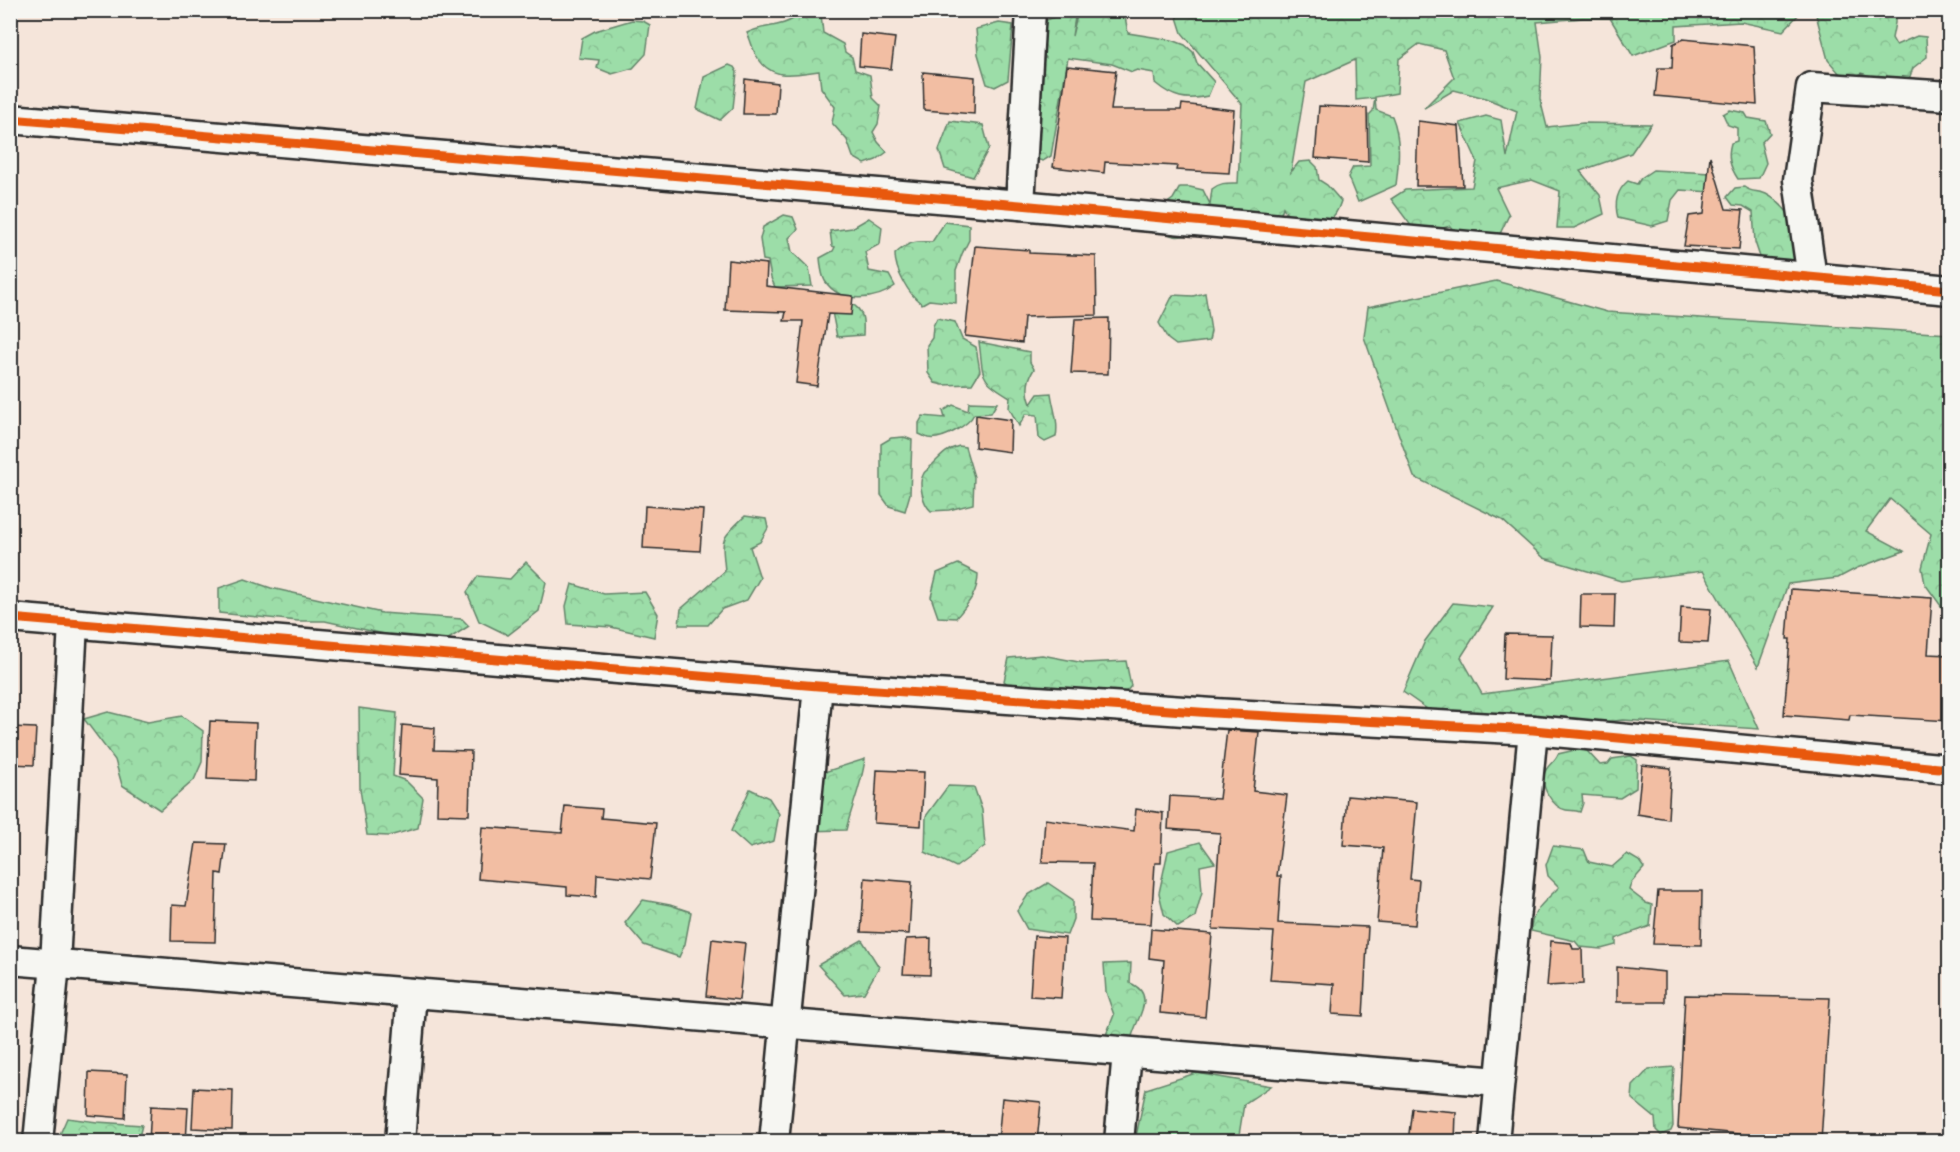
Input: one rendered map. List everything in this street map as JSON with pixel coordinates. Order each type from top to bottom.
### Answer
[{"type":"street","points":[[1020,205],[1031,10]]},
{"type":"street","points":[[1812,278],[1798,180],[1811,87],[1950,96]]},
{"type":"street","points":[[10,119],[1020,205],[1950,290]]},
{"type":"street","points":[[10,618],[818,686],[1213,713],[1533,730],[1950,769]]},
{"type":"street","points":[[39,1142],[56,964],[73,623]]},
{"type":"street","points":[[774,1142],[818,686]]},
{"type":"street","points":[[1494,1142],[1533,730]]},
{"type":"street","points":[[10,960],[1499,1082]]},
{"type":"street","points":[[400,1142],[412,993]]},
{"type":"street","points":[[1119,1142],[1127,1052]]},
{"type":"green space","points":[[1797,10],[1799,14],[1783,31],[1741,22],[1676,26],[1676,40],[1633,56],[1610,18],[1537,22],[1542,57],[1540,99],[1547,127],[1583,123],[1651,124],[1631,153],[1580,171],[1600,195],[1604,214],[1574,228],[1557,228],[1560,191],[1532,180],[1496,188],[1509,215],[1496,242],[1463,242],[1450,226],[1418,235],[1391,199],[1405,190],[1472,187],[1477,161],[1460,123],[1486,116],[1501,120],[1507,157],[1517,111],[1485,98],[1454,90],[1424,108],[1454,78],[1444,50],[1419,44],[1399,59],[1397,93],[1375,97],[1376,110],[1392,116],[1395,124],[1398,150],[1396,185],[1358,202],[1348,177],[1353,167],[1370,166],[1369,115],[1373,111],[1375,98],[1356,100],[1355,60],[1306,82],[1291,172],[1299,162],[1311,161],[1317,167],[1319,180],[1327,185],[1341,201],[1334,216],[1324,223],[1294,228],[1283,207],[1274,236],[1235,213],[1219,209],[1212,210],[1199,232],[1192,234],[1171,235],[1156,225],[1159,209],[1173,199],[1180,187],[1203,190],[1210,204],[1212,189],[1221,184],[1238,183],[1242,104],[1182,33],[1175,11]]},
{"type":"green space","points":[[792,11],[824,11],[821,14],[823,33],[843,44],[845,52],[852,57],[855,70],[870,75],[873,98],[881,106],[878,124],[873,132],[887,152],[876,160],[865,164],[853,157],[847,140],[832,123],[835,107],[821,88],[819,71],[776,73],[762,64],[756,55],[747,33],[788,22],[793,19]]},
{"type":"green space","points":[[1076,11],[1072,36],[1078,11],[1124,11],[1128,33],[1172,40],[1185,45],[1193,52],[1197,63],[1214,82],[1208,96],[1180,97],[1155,83],[1154,73],[1137,70],[1132,72],[1112,64],[1068,58],[1051,156],[1043,161],[1032,158],[1016,161],[1009,142],[1020,133],[1036,62],[1046,58],[1038,46],[1044,21]]},
{"type":"green space","points":[[1815,11],[1895,11],[1892,38],[1896,45],[1917,36],[1926,37],[1927,57],[1913,68],[1909,79],[1877,78],[1861,73],[1845,80],[1828,60]]},
{"type":"green space","points":[[632,20],[643,21],[650,25],[646,54],[633,68],[612,74],[597,68],[599,60],[579,58],[582,38],[595,31]]},
{"type":"green space","points":[[999,23],[1013,25],[1008,80],[995,87],[987,84],[978,54],[976,29]]},
{"type":"green space","points":[[729,65],[737,72],[733,108],[720,120],[697,109],[704,77]]},
{"type":"green space","points":[[1730,110],[1745,113],[1748,118],[1766,121],[1770,133],[1761,143],[1766,163],[1759,178],[1738,179],[1733,170],[1729,153],[1731,143],[1737,141],[1737,128],[1728,125],[1723,114]]},
{"type":"green space","points":[[950,121],[983,125],[989,148],[973,177],[945,169],[939,150]]},
{"type":"green space","points":[[1653,170],[1711,173],[1711,192],[1680,190],[1672,200],[1668,221],[1652,226],[1618,218],[1616,202],[1621,189],[1628,181],[1637,184],[1641,178]]},
{"type":"green space","points":[[1744,187],[1766,194],[1782,206],[1789,214],[1814,259],[1786,264],[1762,263],[1755,242],[1753,212],[1743,206],[1733,205],[1727,197],[1735,188]]},
{"type":"green space","points":[[784,215],[793,217],[798,229],[789,238],[792,252],[809,268],[812,286],[775,287],[768,261],[763,260],[760,239],[763,227]]},
{"type":"green space","points":[[869,218],[882,227],[880,244],[865,252],[869,271],[889,275],[895,286],[878,295],[849,297],[840,294],[825,281],[820,258],[833,251],[835,247],[832,246],[830,231],[852,228]]},
{"type":"green space","points":[[945,222],[969,225],[969,240],[956,271],[956,303],[929,300],[922,304],[903,281],[895,254],[912,243],[932,242]]},
{"type":"green space","points":[[1496,281],[1607,312],[1949,334],[1949,617],[1925,584],[1922,568],[1931,534],[1890,499],[1866,531],[1904,551],[1857,568],[1838,578],[1788,584],[1758,667],[1703,571],[1621,581],[1544,558],[1502,520],[1414,477],[1364,337],[1368,307]]},
{"type":"green space","points":[[1205,293],[1211,331],[1209,341],[1176,345],[1168,339],[1159,323],[1173,295],[1193,296]]},
{"type":"green space","points":[[849,302],[858,308],[862,316],[863,335],[837,337],[832,312]]},
{"type":"green space","points":[[937,318],[955,322],[962,339],[976,347],[980,371],[972,384],[935,383],[928,373],[927,345],[932,338],[933,326]]},
{"type":"green space","points":[[979,342],[1030,352],[1030,362],[1034,369],[1029,382],[1029,400],[1031,404],[1038,394],[1051,393],[1056,420],[1056,437],[1045,442],[1039,438],[1037,415],[1026,414],[1019,426],[1009,408],[1010,397],[987,381],[984,376]]},
{"type":"green space","points":[[969,402],[997,403],[991,413],[974,414],[967,423],[947,435],[928,438],[919,434],[919,423],[923,416],[945,418],[943,411],[953,405],[968,411]]},
{"type":"green space","points":[[904,437],[912,440],[910,494],[905,511],[889,506],[881,495],[881,444],[891,438]]},
{"type":"green space","points":[[959,446],[965,447],[974,477],[973,504],[949,510],[931,511],[922,494],[923,475],[942,455]]},
{"type":"green space","points":[[745,516],[766,519],[768,528],[760,542],[750,547],[760,578],[747,600],[722,609],[708,625],[679,625],[681,609],[725,571],[724,540],[730,530]]},
{"type":"green space","points":[[526,562],[546,582],[539,611],[508,635],[479,621],[467,592],[478,576],[510,579]]},
{"type":"green space","points":[[958,564],[978,574],[974,593],[956,618],[938,617],[931,597],[937,573]]},
{"type":"green space","points":[[245,579],[271,588],[382,613],[462,619],[469,626],[447,640],[423,639],[398,637],[325,621],[298,621],[219,613],[219,588]]},
{"type":"green space","points":[[572,584],[604,594],[645,592],[658,614],[654,637],[611,627],[568,624],[566,606]]},
{"type":"green space","points":[[1453,603],[1493,607],[1461,657],[1482,694],[1729,661],[1759,729],[1623,720],[1533,730],[1433,713],[1403,692],[1425,641]]},
{"type":"green space","points":[[1042,655],[1084,663],[1126,661],[1131,686],[1120,699],[1030,701],[1004,681],[1009,658]]},
{"type":"green space","points":[[359,708],[397,713],[393,776],[406,781],[423,798],[418,828],[389,836],[367,835],[360,789]]},
{"type":"green space","points":[[108,712],[148,722],[182,716],[203,731],[202,762],[194,780],[160,810],[122,785],[115,760],[84,719]]},
{"type":"green space","points":[[1579,749],[1587,751],[1600,765],[1608,764],[1612,759],[1631,756],[1637,760],[1636,788],[1620,798],[1582,795],[1583,803],[1580,812],[1566,810],[1556,805],[1545,789],[1545,772],[1558,754]]},
{"type":"green space","points":[[865,759],[846,830],[804,831],[821,773]]},
{"type":"green space","points":[[948,786],[974,787],[982,810],[985,846],[956,867],[925,852],[926,816]]},
{"type":"green space","points":[[750,789],[769,798],[779,814],[774,841],[750,848],[731,831]]},
{"type":"green space","points":[[1200,842],[1215,863],[1200,866],[1202,892],[1195,917],[1178,927],[1164,914],[1159,893],[1168,851]]},
{"type":"green space","points":[[1553,846],[1584,850],[1589,862],[1612,867],[1627,854],[1639,861],[1644,868],[1631,883],[1629,890],[1652,905],[1650,926],[1620,937],[1616,939],[1616,945],[1601,949],[1580,947],[1575,941],[1531,931],[1536,912],[1559,887],[1548,876],[1546,865]]},
{"type":"green space","points":[[1048,883],[1073,900],[1073,919],[1067,935],[1027,929],[1017,911],[1028,895]]},
{"type":"green space","points":[[643,900],[691,912],[685,944],[679,957],[644,945],[625,923]]},
{"type":"green space","points":[[862,940],[879,967],[864,993],[845,995],[818,965]]},
{"type":"green space","points":[[1131,963],[1130,983],[1141,991],[1144,1000],[1127,1051],[1104,1040],[1114,1015],[1106,992],[1104,964]]},
{"type":"green space","points":[[1674,1067],[1673,1126],[1671,1131],[1661,1135],[1656,1130],[1655,1118],[1632,1099],[1633,1086],[1649,1069]]},
{"type":"green space","points":[[1196,1073],[1271,1086],[1244,1104],[1239,1135],[1226,1141],[1135,1141],[1146,1089]]},
{"type":"green space","points":[[67,1118],[142,1125],[138,1141],[57,1141]]},
{"type":"building","points":[[861,34],[895,38],[891,69],[859,66]]},
{"type":"building","points":[[1683,39],[1754,46],[1757,105],[1655,96],[1658,68],[1672,68],[1673,44]]},
{"type":"building","points":[[1067,66],[1116,71],[1111,110],[1181,110],[1182,104],[1234,110],[1229,173],[1176,170],[1177,166],[1105,162],[1104,173],[1053,167]]},
{"type":"building","points":[[923,72],[975,77],[974,114],[924,110]]},
{"type":"building","points":[[745,79],[778,83],[776,114],[743,114]]},
{"type":"building","points":[[1319,106],[1367,108],[1368,162],[1315,158]]},
{"type":"building","points":[[1418,121],[1459,126],[1463,186],[1416,186]]},
{"type":"building","points":[[1710,156],[1726,209],[1743,210],[1739,249],[1684,246],[1689,216],[1704,214]]},
{"type":"building","points":[[975,246],[1029,250],[1029,253],[1096,256],[1097,315],[1024,317],[1022,343],[965,336]]},
{"type":"building","points":[[728,260],[767,264],[766,286],[853,296],[851,315],[828,314],[817,386],[796,383],[803,321],[784,321],[786,312],[725,310]]},
{"type":"building","points":[[1109,318],[1108,374],[1071,373],[1075,319]]},
{"type":"building","points":[[976,415],[1011,420],[1010,452],[975,447]]},
{"type":"building","points":[[645,506],[703,510],[700,551],[643,548]]},
{"type":"building","points":[[1791,589],[1932,598],[1928,654],[1950,655],[1950,721],[1850,715],[1849,720],[1784,715]]},
{"type":"building","points":[[1581,594],[1615,594],[1614,628],[1580,627]]},
{"type":"building","points":[[1681,607],[1711,609],[1708,643],[1679,642]]},
{"type":"building","points":[[1505,634],[1552,635],[1550,681],[1503,679]]},
{"type":"building","points":[[210,721],[256,723],[254,781],[207,779]]},
{"type":"building","points":[[402,725],[435,728],[434,750],[471,751],[469,815],[437,814],[438,778],[399,775]]},
{"type":"building","points":[[10,727],[36,728],[34,765],[10,764]]},
{"type":"building","points":[[1227,730],[1259,732],[1253,791],[1287,795],[1277,876],[1281,876],[1278,923],[1368,927],[1363,1016],[1332,1014],[1334,984],[1270,980],[1274,932],[1213,929],[1220,833],[1168,829],[1170,796],[1219,799]]},
{"type":"building","points":[[1642,765],[1671,768],[1668,819],[1637,814]]},
{"type":"building","points":[[877,770],[924,772],[921,826],[874,823]]},
{"type":"building","points":[[1347,796],[1417,802],[1410,879],[1419,880],[1415,925],[1377,922],[1383,848],[1343,845]]},
{"type":"building","points":[[565,806],[602,809],[601,818],[656,823],[650,879],[597,874],[596,897],[567,895],[567,887],[478,879],[482,827],[562,833]]},
{"type":"building","points":[[1136,809],[1163,813],[1161,863],[1155,863],[1151,924],[1090,921],[1093,863],[1042,862],[1045,819],[1134,831]]},
{"type":"building","points":[[196,843],[226,844],[222,874],[217,873],[215,942],[171,941],[172,905],[186,906]]},
{"type":"building","points":[[865,878],[912,882],[909,934],[861,932]]},
{"type":"building","points":[[1658,891],[1702,891],[1701,945],[1653,944]]},
{"type":"building","points":[[1151,929],[1212,934],[1205,1017],[1160,1013],[1164,960],[1149,958]]},
{"type":"building","points":[[1034,936],[1065,938],[1061,998],[1030,996]]},
{"type":"building","points":[[931,938],[930,975],[903,974],[906,939]]},
{"type":"building","points":[[712,939],[745,943],[739,1000],[706,996]]},
{"type":"building","points":[[1551,941],[1571,943],[1573,949],[1582,949],[1583,984],[1547,986]]},
{"type":"building","points":[[1617,967],[1665,972],[1665,1002],[1617,1002]]},
{"type":"building","points":[[1685,995],[1830,998],[1821,1142],[1678,1128]]},
{"type":"building","points":[[89,1072],[127,1074],[125,1118],[88,1115]]},
{"type":"building","points":[[194,1088],[233,1090],[232,1130],[192,1128]]},
{"type":"building","points":[[1002,1098],[1041,1102],[1037,1142],[998,1142]]},
{"type":"building","points":[[151,1106],[188,1108],[186,1142],[149,1142]]},
{"type":"building","points":[[1412,1108],[1456,1112],[1455,1142],[1408,1142]]},
{"type":"cycle path","points":[[10,119],[1020,205],[1950,290]]},
{"type":"cycle path","points":[[10,618],[818,686],[1213,713],[1533,730],[1950,769]]}]
